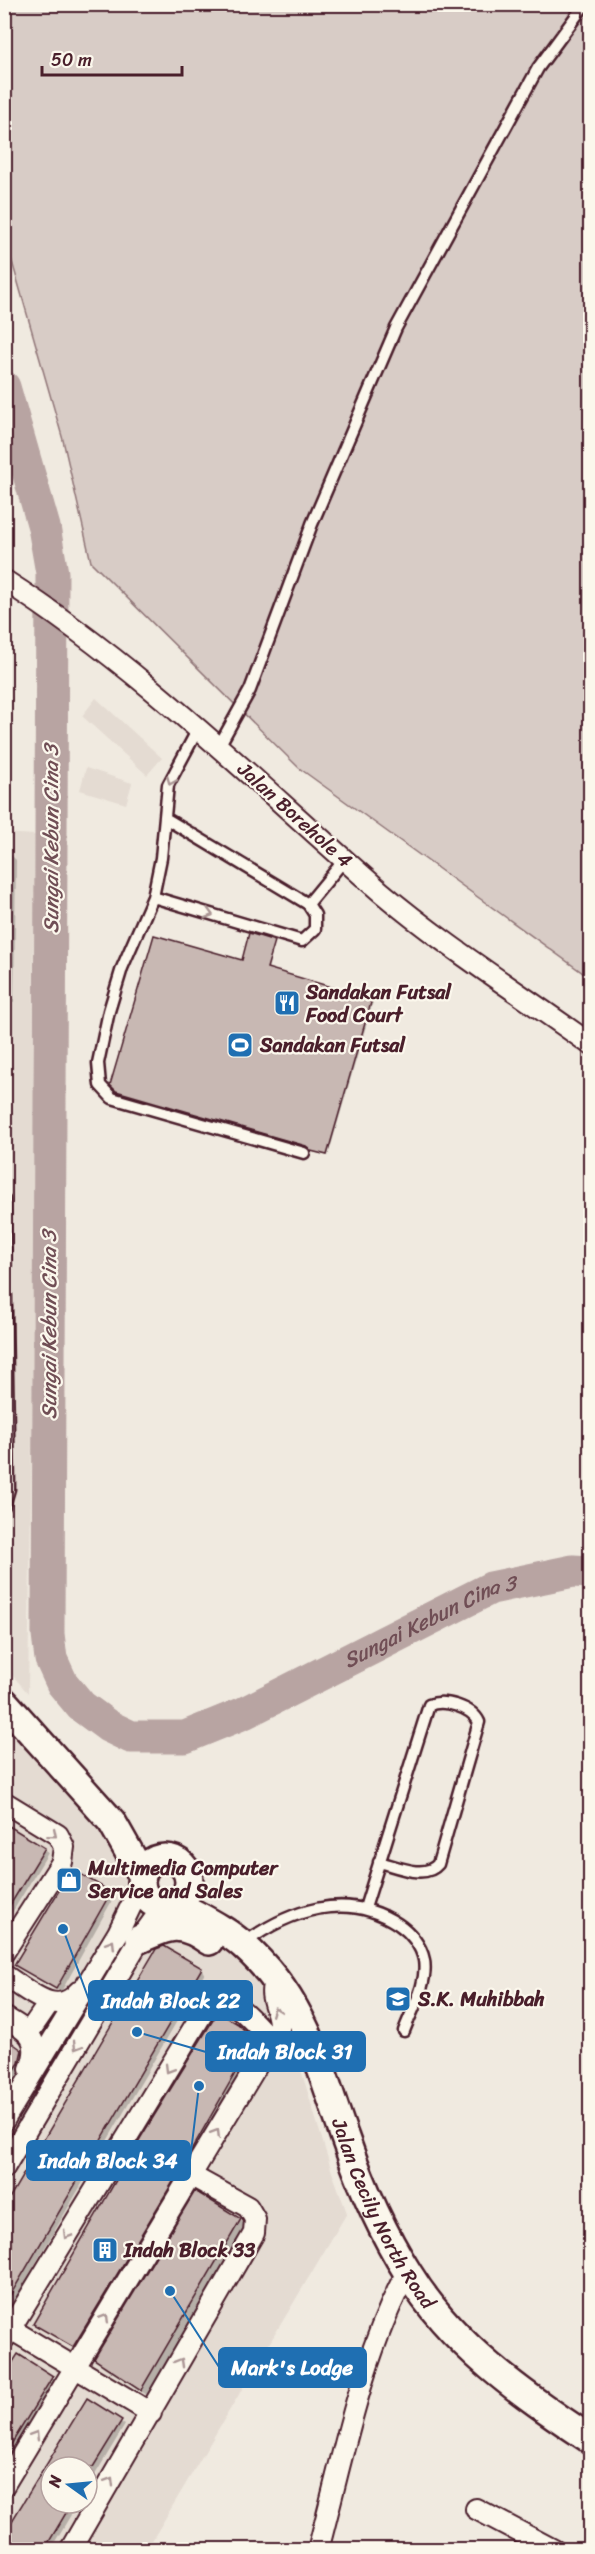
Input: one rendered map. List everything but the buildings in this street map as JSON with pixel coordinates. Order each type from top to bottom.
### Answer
[{"type":"main road","points":[[4,1702],[112,1822],[125,1828],[147,1873],[148,1900],[177,1899],[186,1870],[181,1863],[166,1858],[147,1873]]},
{"type":"main road","name":"Jalan Cecily North Road","points":[[177,1899],[240,1942],[271,1974],[303,2020],[363,2184],[407,2272],[458,2338],[534,2402],[591,2439]]},
{"type":"main road","points":[[140,1939],[175,1926],[186,1927],[223,1951],[271,1974]]},
{"type":"street","name":"Jalan Borehole 4","points":[[4,580],[95,642],[219,746],[384,894],[591,1044]]},
{"type":"street","points":[[4,1802],[58,1835],[64,1847],[62,1862],[4,1952]]},
{"type":"street","points":[[4,2120],[118,1933],[147,1873]]},
{"type":"street","points":[[4,2168],[140,1939],[177,1899]]},
{"type":"street","points":[[4,1975],[49,2003],[61,2005],[70,2001],[93,1974]]},
{"type":"street","points":[[4,2485],[279,2029],[280,2021],[271,1998],[271,1974]]},
{"type":"street","points":[[151,2413],[6,2331],[210,2001],[219,1998],[230,2001],[272,2041]]},
{"type":"street","points":[[29,2032],[49,2003]]},
{"type":"street","points":[[4,2017],[29,2032],[34,2045],[34,2059],[22,2091]]},
{"type":"street","points":[[70,2550],[254,2233],[255,2219],[248,2207],[190,2175]]},
{"type":"street","points":[[318,2550],[373,2349],[387,2308],[407,2272]]},
{"type":"street","points":[[476,2509],[530,2544],[554,2550]]},
{"type":"lane","points":[[219,746],[250,690],[312,524],[396,328],[538,68],[585,4]]},
{"type":"lane","points":[[198,729],[168,785],[153,897],[122,968],[109,1011],[98,1063],[100,1085],[112,1098],[304,1153]]},
{"type":"lane","points":[[153,897],[302,940],[315,929],[315,915],[308,904],[165,818]]},
{"type":"lane","points":[[308,904],[345,859]]},
{"type":"lane","points":[[4,1200],[9,1489],[4,1506]]},
{"type":"lane","points":[[365,1908],[378,1862],[429,1705],[444,1702],[472,1713],[479,1722],[438,1864],[433,1870],[424,1873],[378,1862]]},
{"type":"lane","points":[[240,1942],[285,1919],[314,1910],[352,1905],[386,1916],[410,1932],[424,1959],[423,1982],[404,2031]]},
{"type":"shaded area","points":[[5,5],[590,5],[590,978],[299,768],[91,562],[63,440],[5,237]]},
{"type":"shaded area","points":[[96,698],[162,758],[147,775],[82,716]]},
{"type":"shaded area","points":[[86,768],[132,783],[126,804],[80,790]]},
{"type":"shaded area","points":[[4,833],[35,835],[33,1035],[36,1175],[28,1693],[4,1666]]},
{"type":"shaded area","points":[[4,1718],[180,1916],[230,1952],[254,1977],[276,2006],[297,2057],[347,2213],[147,2549],[5,2549]]},
{"type":"waterway","name":"Sungai Kebun Cina 3","points":[[4,387],[44,527],[52,573],[48,1634],[51,1659],[62,1683],[81,1706],[108,1726],[131,1737],[185,1737],[244,1713],[491,1588],[573,1571],[590,1572]]},
{"type":"place","name":"Sandakan Futsal Food Court","points":[[287,1003]]},
{"type":"place","name":"Sandakan Futsal","points":[[240,1045]]},
{"type":"place","name":"Multimedia Computer Service and Sales","points":[[69,1880]]},
{"type":"place","name":"Indah Block 22","points":[[63,1929]]},
{"type":"place","name":"S.K. Muhibbah","points":[[398,1999]]},
{"type":"place","name":"Indah Block 31","points":[[137,2032]]},
{"type":"place","name":"Indah Block 34","points":[[199,2086]]},
{"type":"place","name":"Indah Block 33","points":[[105,2250]]},
{"type":"place","name":"Mark's Lodge","points":[[170,2291]]}]
